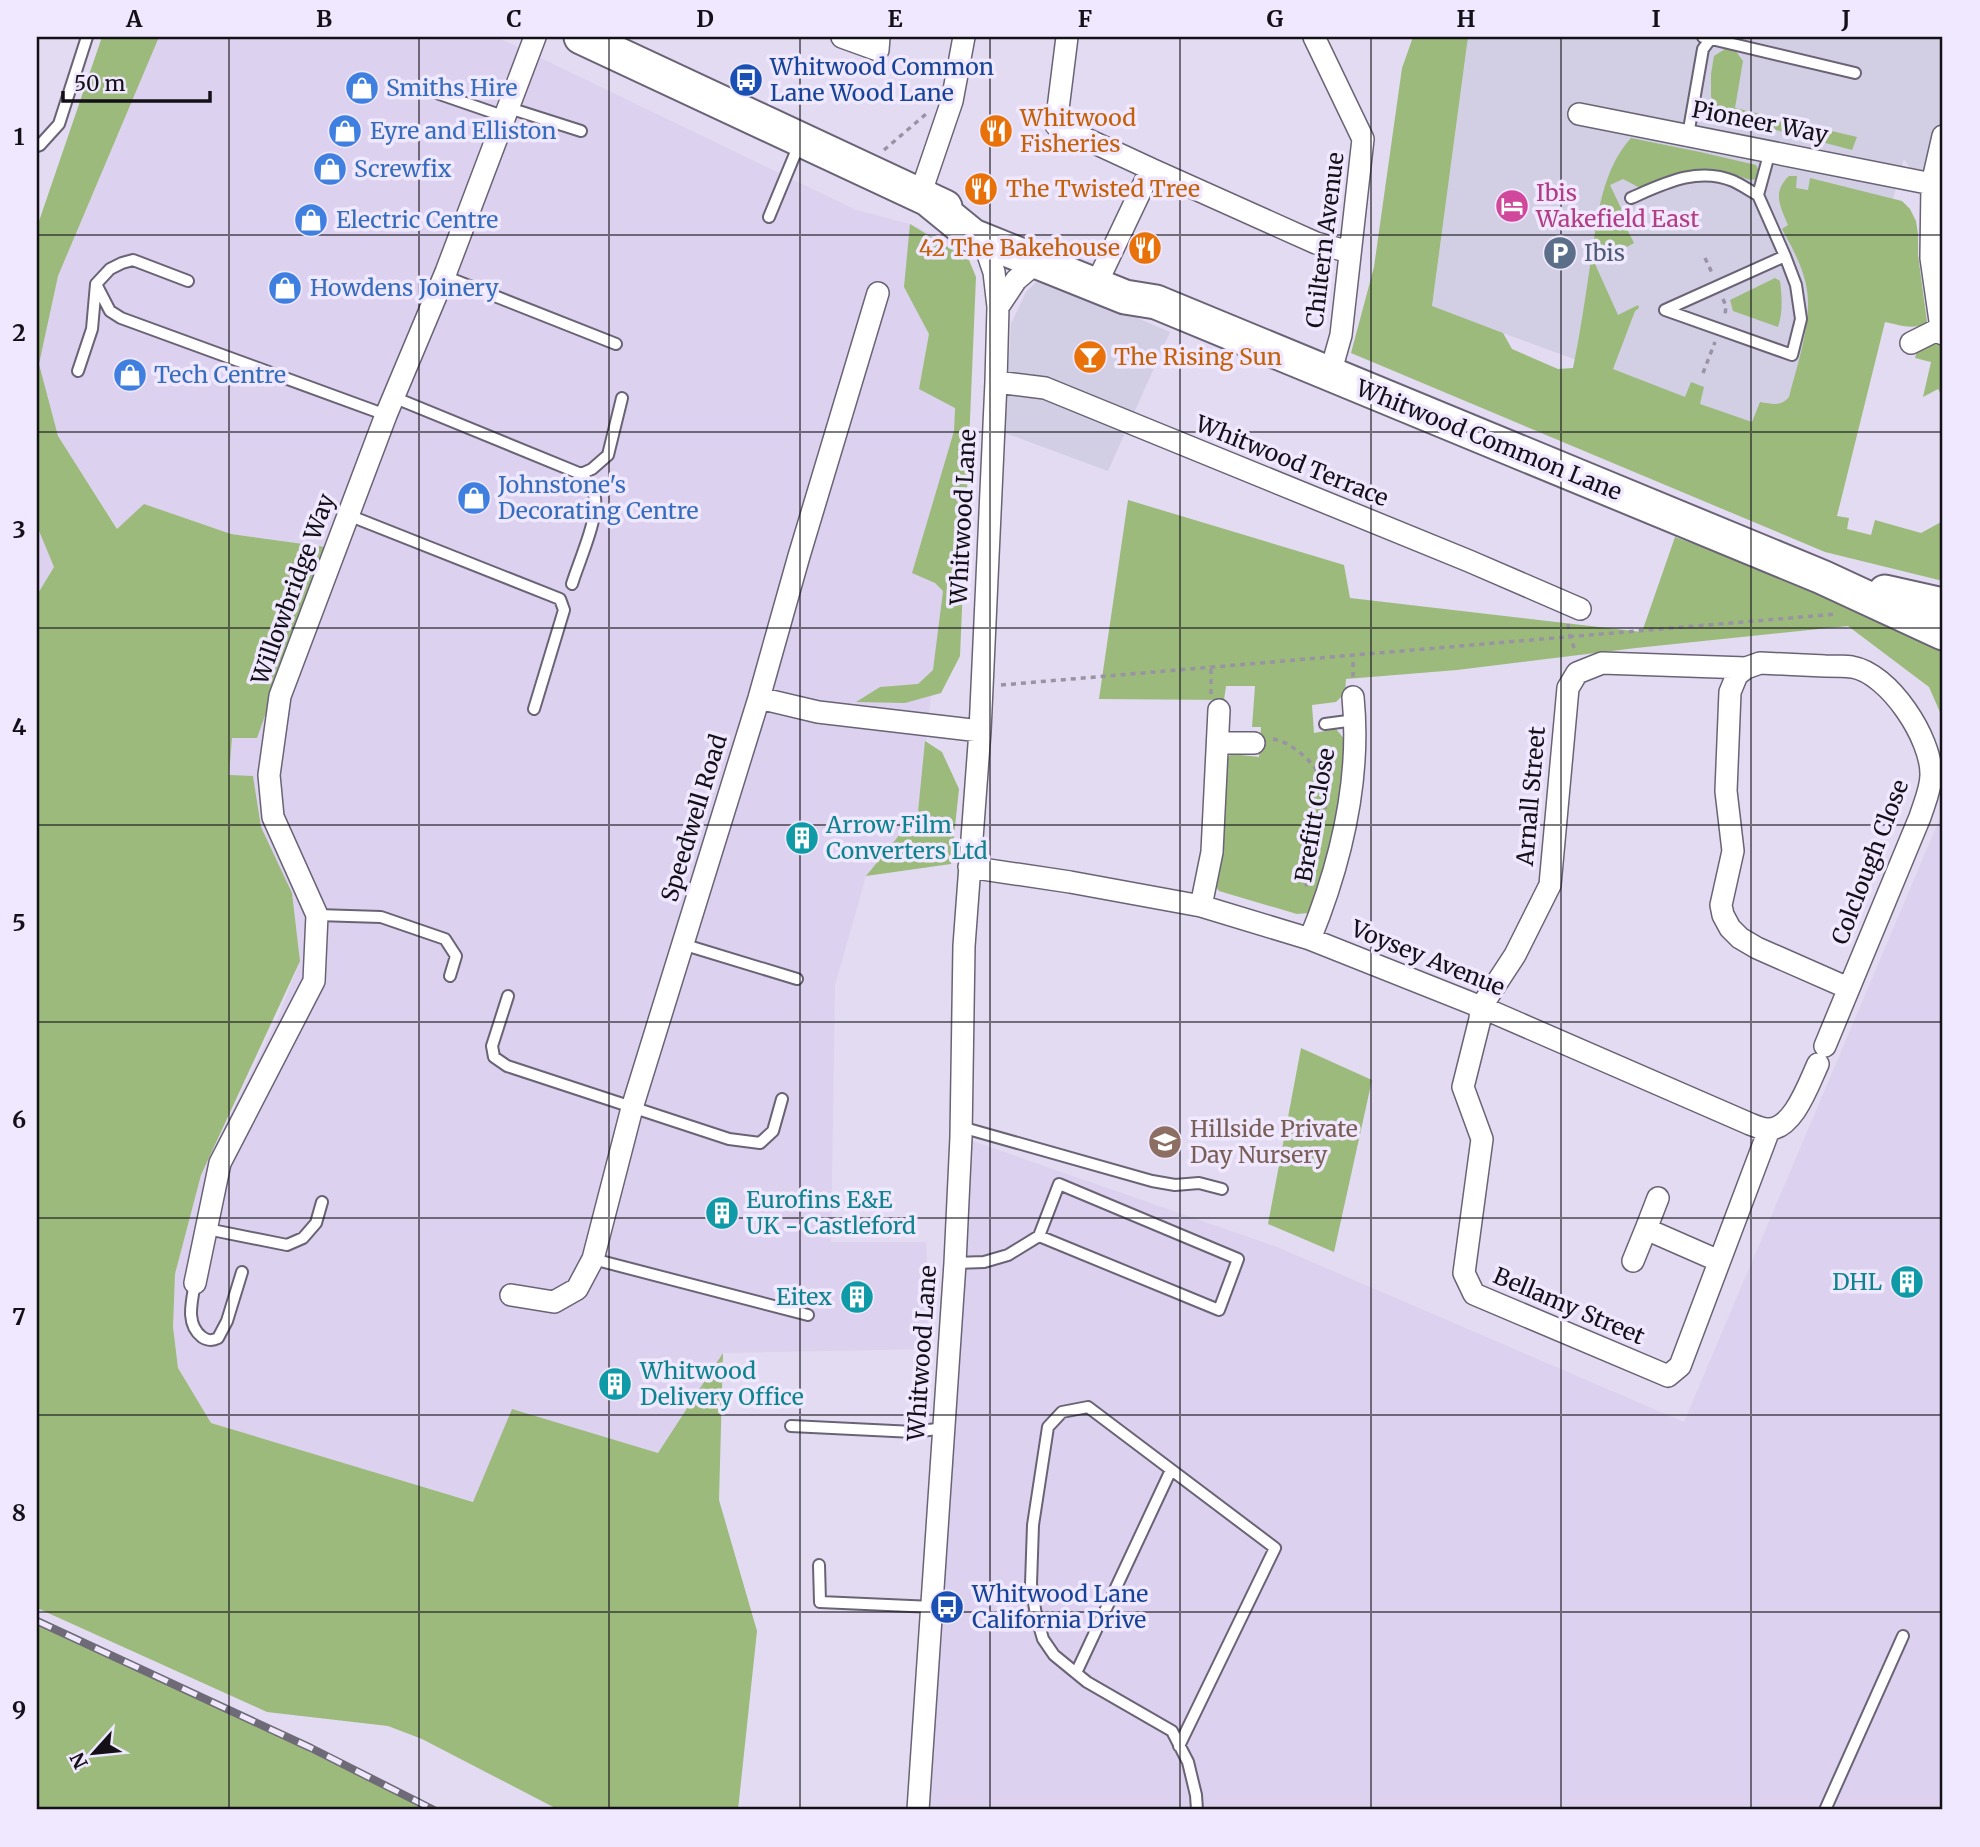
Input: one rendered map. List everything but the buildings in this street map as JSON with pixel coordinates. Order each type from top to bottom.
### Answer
[{"type":"main road","name":"Whitwood Common Lane","points":[[581,37],[922,196],[1007,253],[1125,297],[1156,302],[1822,577],[1943,633]]},
{"type":"main road","name":"Whitwood Common Lane","points":[[1007,253],[1102,272],[1142,288],[1156,302]]},
{"type":"main road","name":"Whitwood Common Lane","points":[[1822,577],[1943,605]]},
{"type":"street","name":"Willowbridge Way","points":[[195,1283],[220,1163],[314,981],[317,915],[273,817],[269,775],[280,695],[535,37]]},
{"type":"street","points":[[842,37],[878,50],[879,37]]},
{"type":"street","points":[[922,196],[952,100],[964,37]]},
{"type":"street","points":[[1067,37],[1056,125],[1316,243],[1350,252]]},
{"type":"street","name":"Chiltern Avenue","points":[[1314,37],[1363,139],[1341,335],[1330,374]]},
{"type":"street","name":"Pioneer Way","points":[[1579,114],[1932,184]]},
{"type":"street","points":[[1911,343],[1942,331],[1931,258],[1932,184],[1943,136]]},
{"type":"street","points":[[1102,272],[1151,169]]},
{"type":"street","points":[[998,307],[1007,253]]},
{"type":"street","name":"Whitwood Lane","points":[[918,1810],[955,1262],[961,1127],[964,946],[980,731],[996,382],[998,307],[994,272],[1007,253]]},
{"type":"street","name":"Speedwell Road","points":[[511,1295],[554,1302],[578,1289],[593,1259],[632,1108],[759,698],[878,293]]},
{"type":"street","name":"Whitwood Terrace","points":[[996,382],[1045,388],[1469,561],[1570,610]]},
{"type":"street","name":"Colclough Close","points":[[1567,698],[1568,688],[1577,673],[1602,663],[1746,668],[1760,663],[1853,667],[1870,673],[1885,684],[1914,724],[1928,758],[1931,774],[1920,817],[1821,1055],[1792,1117],[1769,1130]]},
{"type":"street","points":[[1746,668],[1737,675],[1730,692],[1726,791],[1733,851],[1721,905],[1723,915],[1740,938],[1757,948],[1848,988]]},
{"type":"street","name":"Brefitt Close","points":[[1310,939],[1328,894],[1344,828],[1353,768],[1353,697]]},
{"type":"street","points":[[759,698],[818,712],[980,731]]},
{"type":"street","name":"Arnall Street","points":[[1480,1007],[1515,955],[1550,885],[1567,698]]},
{"type":"street","points":[[1201,906],[1212,852],[1219,710]]},
{"type":"street","points":[[1218,743],[1254,743]]},
{"type":"street","name":"Voysey Avenue","points":[[969,867],[1201,906],[1310,939],[1480,1007],[1769,1130]]},
{"type":"street","name":"Bellamy Street","points":[[1480,1007],[1480,1019],[1463,1087],[1482,1139],[1464,1273],[1474,1294],[1668,1376],[1680,1366],[1769,1130]]},
{"type":"street","points":[[1633,1261],[1658,1198]]},
{"type":"street","points":[[1646,1229],[1719,1261]]},
{"type":"lane","points":[[37,160],[38,146],[59,124],[87,37]]},
{"type":"lane","points":[[1688,135],[1703,50],[1709,37],[1855,73]]},
{"type":"lane","points":[[422,88],[581,131]]},
{"type":"lane","points":[[769,217],[801,140]]},
{"type":"lane","points":[[1758,195],[1770,150]]},
{"type":"lane","points":[[1631,198],[1673,180],[1704,175],[1731,180],[1758,195],[1785,257],[1796,285],[1801,319],[1792,355],[1665,310],[1785,257]]},
{"type":"lane","points":[[78,371],[92,329],[96,284],[110,269],[122,262],[133,260],[188,281]]},
{"type":"lane","points":[[444,276],[616,344]]},
{"type":"lane","points":[[96,284],[110,311],[121,318],[390,406],[581,474],[595,495],[595,513],[572,584]]},
{"type":"lane","points":[[581,474],[592,469],[608,455],[622,398]]},
{"type":"lane","points":[[348,515],[560,599],[564,610],[534,709]]},
{"type":"lane","points":[[1325,724],[1355,720]]},
{"type":"lane","points":[[317,915],[381,916],[445,939],[456,956],[450,976]]},
{"type":"lane","points":[[682,944],[797,979]]},
{"type":"lane","points":[[508,996],[492,1046],[494,1057],[507,1066],[729,1139],[760,1143],[773,1131],[782,1099]]},
{"type":"lane","points":[[961,1127],[1152,1181],[1175,1185],[1199,1183],[1222,1189]]},
{"type":"lane","points":[[955,1262],[984,1262],[1008,1255],[1039,1236],[1059,1184],[1238,1259],[1219,1310],[1039,1236]]},
{"type":"lane","points":[[207,1229],[288,1245],[303,1238],[316,1223],[322,1202]]},
{"type":"lane","points":[[593,1259],[808,1315]]},
{"type":"lane","points":[[195,1283],[192,1320],[199,1335],[206,1340],[212,1340],[218,1338],[227,1321],[242,1272]]},
{"type":"lane","points":[[1179,1746],[1275,1548],[1088,1407],[1062,1412],[1048,1427],[1033,1525],[1031,1584],[1035,1615],[1043,1639],[1054,1655],[1087,1682],[1172,1731],[1179,1746],[1188,1762],[1197,1810]]},
{"type":"lane","points":[[791,1426],[915,1432],[944,1428]]},
{"type":"lane","points":[[1076,1673],[1171,1470]]},
{"type":"lane","points":[[819,1565],[820,1602],[933,1607]]},
{"type":"lane","points":[[1825,1810],[1903,1636]]},
{"type":"path","points":[[863,168],[933,108],[952,100]]},
{"type":"path","points":[[982,686],[1837,614]]},
{"type":"path","points":[[1254,743],[1265,738],[1287,744],[1312,764],[1324,783],[1325,814],[1308,873],[1306,890],[1306,897],[1312,907],[1321,912]]},
{"type":"shaded area","points":[[159,37],[497,37],[856,210],[910,224],[958,246],[954,431],[912,573],[935,583],[943,591],[918,812],[866,876],[835,985],[831,1242],[926,1242],[931,1349],[723,1353],[658,1453],[512,1409],[474,1502],[211,1423],[178,1368],[173,1327],[175,1274],[201,1175],[278,1018],[300,961],[292,893],[261,827],[253,776],[229,776],[232,738],[257,737],[324,547],[231,534],[144,504],[118,529],[58,436],[39,364],[58,276]]},
{"type":"shaded area","points":[[1431,37],[1943,37],[1943,217],[1904,159],[1824,451],[1432,307],[1467,46]]},
{"type":"shaded area","points":[[1046,279],[1170,332],[1108,471],[1005,433],[1011,324],[1026,292],[1036,282]]},
{"type":"shaded area","points":[[37,526],[54,567],[37,595]]},
{"type":"shaded area","points":[[1943,811],[1943,1810],[918,1810],[961,1137],[1277,1247],[1684,1422]]},
{"type":"green space","points":[[102,37],[159,37],[58,276],[39,364],[58,436],[117,529],[144,504],[231,534],[325,547],[257,738],[232,738],[229,775],[253,776],[261,827],[292,893],[300,961],[201,1175],[175,1274],[173,1327],[178,1368],[211,1423],[473,1502],[512,1409],[658,1453],[723,1353],[719,1500],[757,1631],[738,1810],[559,1810],[422,1739],[388,1726],[267,1712],[37,1608],[37,595],[54,567],[37,526],[37,227]]},
{"type":"green space","points":[[1413,37],[1468,37],[1432,306],[1503,333],[1512,349],[1558,369],[1573,368],[1606,182],[1612,166],[1631,138],[1756,165],[1758,173],[1757,179],[1750,180],[1736,175],[1686,171],[1642,189],[1623,179],[1610,185],[1628,223],[1625,225],[1634,243],[1595,264],[1618,315],[1638,305],[1639,308],[1635,311],[1613,369],[1685,397],[1691,382],[1704,387],[1700,404],[1752,422],[1760,402],[1779,404],[1789,397],[1807,324],[1808,300],[1805,281],[1782,229],[1788,225],[1779,199],[1784,182],[1789,176],[1797,176],[1796,188],[1808,190],[1810,178],[1902,201],[1910,209],[1918,234],[1918,255],[1927,322],[1912,327],[1885,322],[1837,516],[1849,518],[1847,529],[1871,535],[1875,520],[1921,533],[1943,521],[1943,581],[1825,552],[1351,353],[1374,267],[1402,68]]},
{"type":"green space","points":[[1725,49],[1735,50],[1743,61],[1735,108],[1857,137],[1852,150],[1723,116],[1711,97],[1711,74],[1714,56]]},
{"type":"green space","points":[[910,224],[969,260],[976,277],[960,656],[941,693],[905,703],[856,702],[880,687],[918,684],[933,670],[943,591],[935,583],[912,573],[954,431],[955,408],[919,389],[929,334],[904,287]]},
{"type":"green space","points":[[1775,278],[1780,281],[1781,293],[1778,327],[1733,311],[1730,300]]},
{"type":"green space","points":[[1940,339],[1943,347],[1943,398],[1938,389],[1923,397],[1931,362],[1915,358],[1917,351]]},
{"type":"green space","points":[[1128,500],[1344,565],[1350,598],[1642,632],[1675,537],[1858,604],[1943,643],[1943,719],[1929,687],[1848,626],[1457,670],[1346,679],[1345,693],[1336,702],[1312,705],[1314,733],[1336,729],[1350,746],[1340,830],[1318,901],[1309,913],[1297,914],[1219,891],[1214,884],[1221,766],[1231,754],[1259,757],[1261,727],[1252,727],[1255,686],[1226,686],[1224,700],[1099,699]]},
{"type":"green space","points":[[925,741],[942,752],[959,789],[951,864],[866,876],[918,812]]},
{"type":"green space","points":[[1301,1048],[1372,1080],[1334,1252],[1268,1224]]},
{"type":"green space","points":[[37,1621],[57,1629],[430,1810],[37,1810]]},
{"type":"railway","points":[[37,1621],[311,1748],[434,1810]]},
{"type":"place","name":"Whitwood Common Lane Wood Lane","points":[[746,80]]},
{"type":"place","name":"Smiths Hire","points":[[362,88]]},
{"type":"place","name":"Eyre and Elliston","points":[[345,131]]},
{"type":"place","name":"Whitwood Fisheries","points":[[996,131]]},
{"type":"place","name":"Screwfix","points":[[330,169]]},
{"type":"place","name":"The Twisted Tree","points":[[981,189]]},
{"type":"place","name":"Ibis Wakefield East","points":[[1512,206]]},
{"type":"place","name":"Electric Centre","points":[[311,220]]},
{"type":"place","name":"42 The Bakehouse","points":[[1145,248]]},
{"type":"place","name":"Ibis","points":[[1560,253]]},
{"type":"place","name":"Howdens Joinery","points":[[285,288]]},
{"type":"place","name":"The Rising Sun","points":[[1090,357]]},
{"type":"place","name":"Tech Centre","points":[[130,375]]},
{"type":"place","name":"Johnstone's Decorating Centre","points":[[474,498]]},
{"type":"place","name":"Arrow Film Converters Ltd","points":[[802,838]]},
{"type":"place","name":"Hillside Private Day Nursery","points":[[1165,1142]]},
{"type":"place","name":"Eurofins E&E UK - Castleford","points":[[722,1213]]},
{"type":"place","name":"DHL","points":[[1907,1282]]},
{"type":"place","name":"Eitex","points":[[857,1297]]},
{"type":"place","name":"Whitwood Delivery Office","points":[[615,1384]]},
{"type":"place","name":"Whitwood Lane California Drive","points":[[947,1607]]}]
